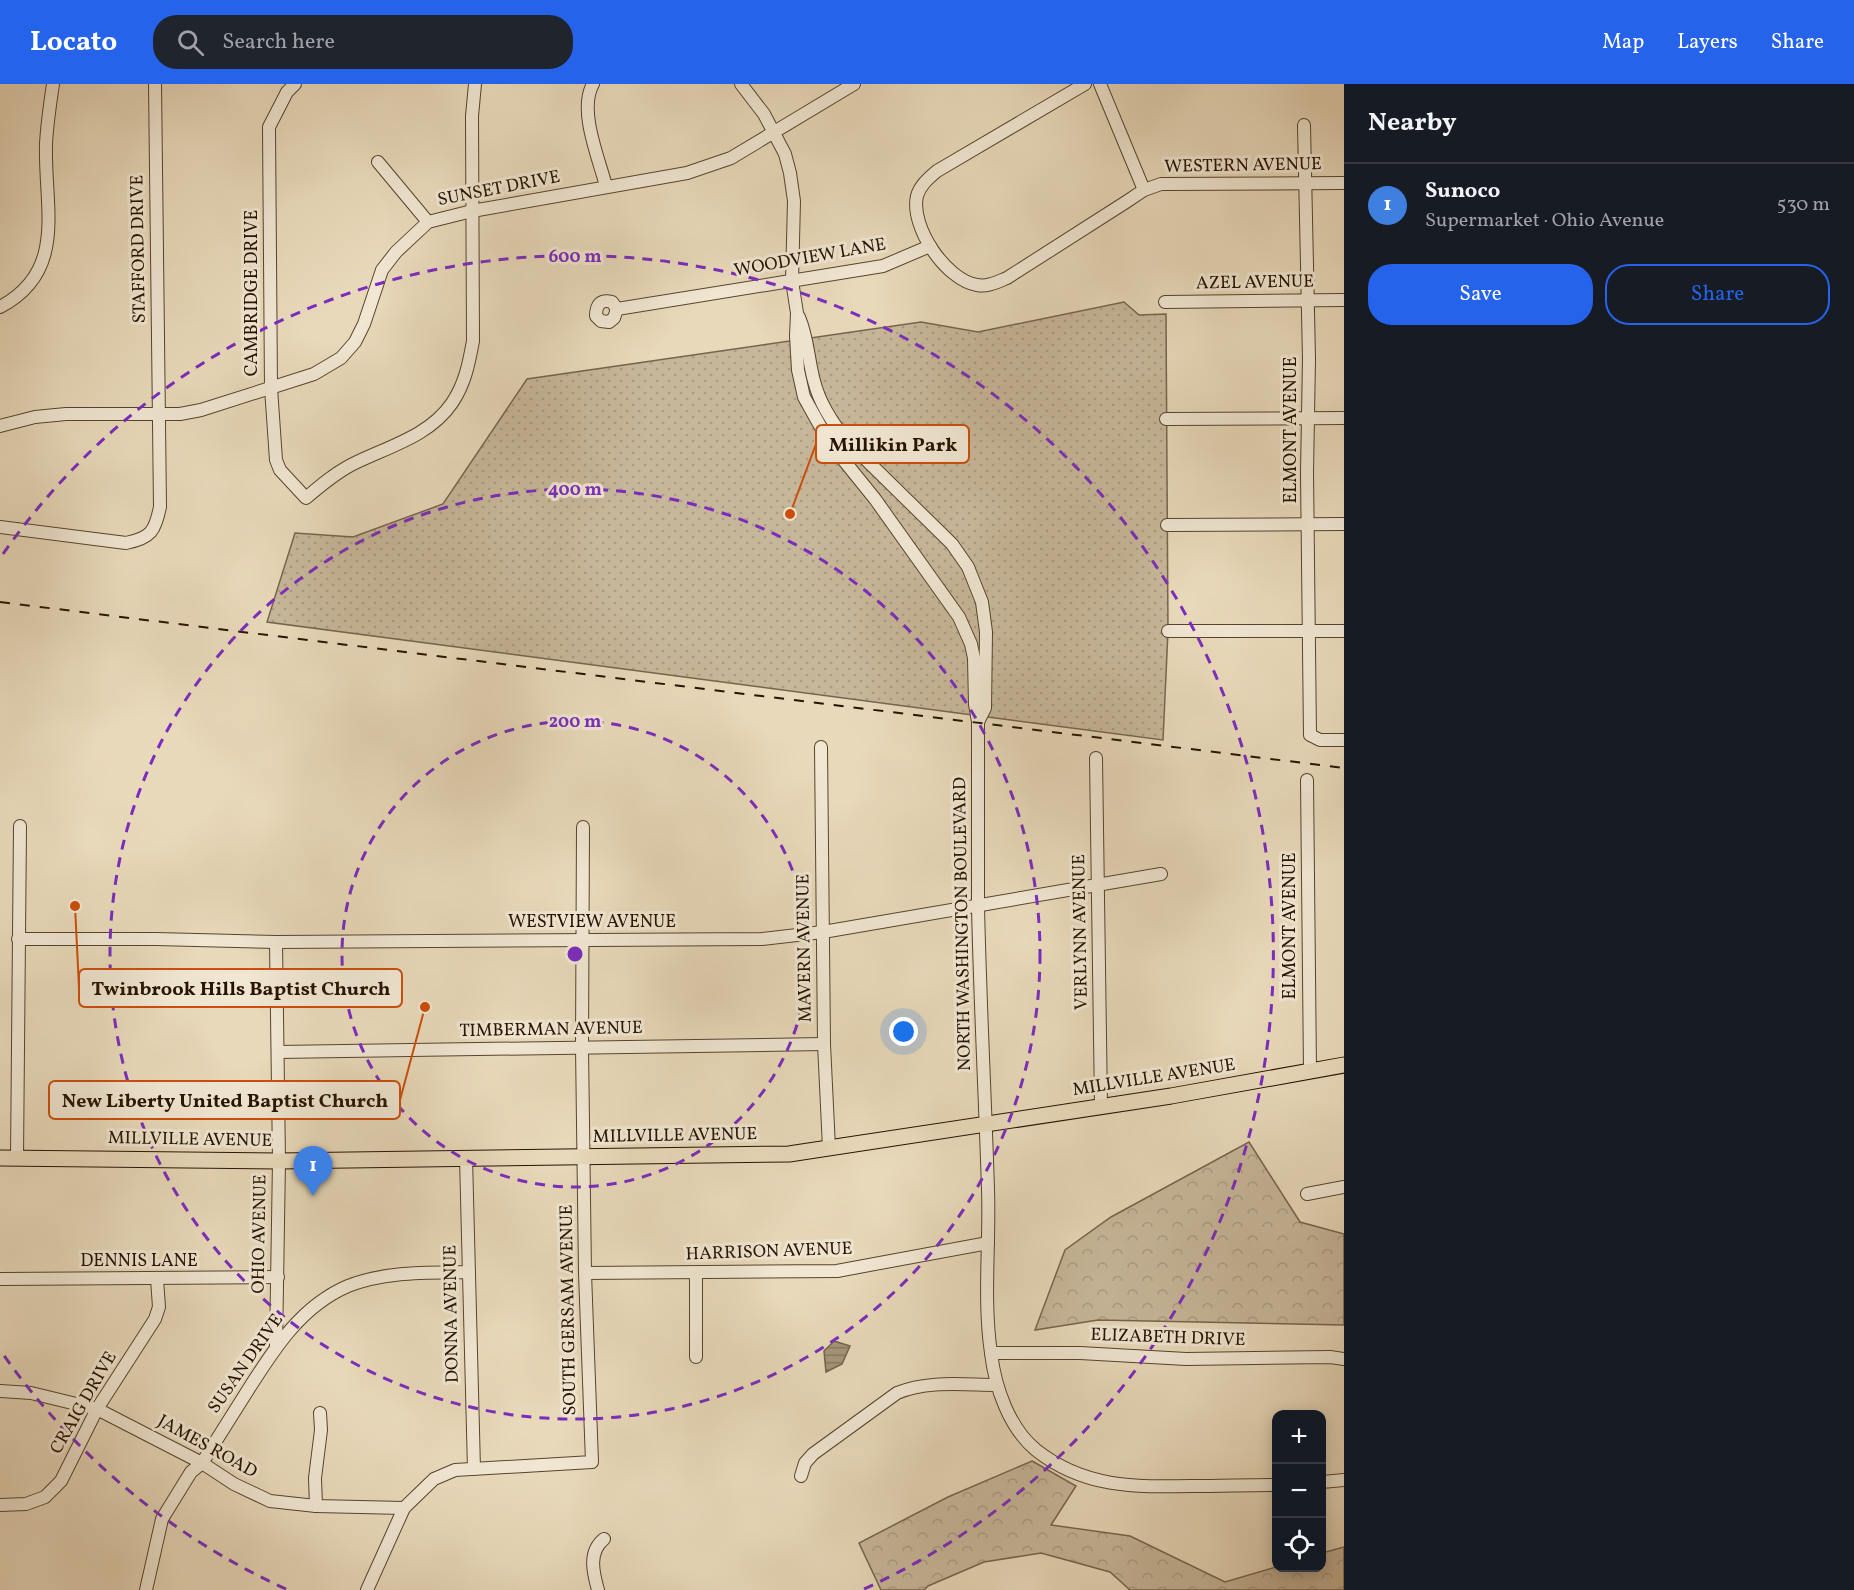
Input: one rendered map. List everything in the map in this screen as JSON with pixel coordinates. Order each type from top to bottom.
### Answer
[{"type":"main road","name":"MILLVILLE AVENUE","points":[[0,1158],[279,1161],[789,1154],[1171,1096],[1344,1065]]},
{"type":"street","points":[[0,307],[28,288],[39,272],[46,253],[48,231],[46,144],[52,84]]},
{"type":"street","name":"STAFFORD DRIVE","points":[[0,527],[126,543],[140,540],[151,534],[157,521],[160,507],[155,84]]},
{"type":"street","name":"CAMBRIDGE DRIVE","points":[[295,84],[287,92],[269,127],[271,388],[276,460],[280,470],[306,498],[330,478],[350,466],[426,430],[452,403],[467,374],[473,341],[472,211]]},
{"type":"street","points":[[472,211],[472,116],[475,84]]},
{"type":"street","points":[[593,84],[587,105],[588,119],[606,186]]},
{"type":"street","name":"NORTH WASHINGTON BOULEVARD","points":[[741,84],[775,133],[785,153],[790,173],[794,201],[792,281],[797,313],[798,370],[804,397],[829,442],[875,499],[959,617],[971,644],[974,658],[975,704],[978,722],[978,906],[988,1243],[988,1324],[990,1353],[997,1385],[1016,1427],[1035,1448],[1058,1465],[1089,1478],[1116,1485],[1147,1487],[1272,1485]]},
{"type":"street","name":"SUNSET DRIVE","points":[[0,426],[35,417],[66,414],[180,414],[201,410],[314,374],[341,358],[355,342],[364,324],[382,270],[396,252],[428,222],[472,211],[687,173],[731,158],[854,84]]},
{"type":"street","points":[[1085,84],[937,171],[922,185],[917,195],[916,207],[920,223],[930,246],[951,273],[962,281],[988,286],[1007,278],[1144,190],[1100,84]]},
{"type":"street","name":"ELMONT AVENUE","points":[[1304,125],[1309,419],[1307,473],[1310,735],[1320,740],[1344,740]]},
{"type":"street","points":[[378,162],[428,222]]},
{"type":"street","name":"WESTERN AVENUE","points":[[1144,190],[1161,184],[1344,183]]},
{"type":"street","name":"WOODVIEW LANE","points":[[617,309],[883,266],[930,246]]},
{"type":"street","name":"AZEL AVENUE","points":[[1166,302],[1344,300]]},
{"type":"street","name":"NORTH WASHINGTON BOULEVARD","points":[[797,313],[806,334],[818,394],[834,426],[952,544],[968,567],[978,588],[986,632],[987,661],[985,708],[978,722]]},
{"type":"street","points":[[1166,419],[1344,418]]},
{"type":"street","points":[[1167,525],[1344,524]]},
{"type":"street","points":[[1168,631],[1344,632]]},
{"type":"street","name":"MAVERN AVENUE","points":[[820,747],[824,1044],[829,1148]]},
{"type":"street","name":"VERLYNN AVENUE","points":[[1096,758],[1101,1106]]},
{"type":"street","name":"ELMONT AVENUE","points":[[1307,780],[1310,1071]]},
{"type":"street","points":[[17,1158],[20,826]]},
{"type":"street","name":"SOUTH GERSAM AVENUE","points":[[474,1469],[592,1462],[585,1273],[582,1047],[584,827]]},
{"type":"street","name":"WESTVIEW AVENUE","points":[[18,939],[276,942],[762,939],[823,932],[1161,874]]},
{"type":"street","name":"OHIO AVENUE","points":[[276,942],[279,1161],[276,1346]]},
{"type":"street","name":"TIMBERMAN AVENUE","points":[[278,1052],[824,1044]]},
{"type":"street","name":"DONNA AVENUE","points":[[466,1158],[474,1469]]},
{"type":"street","points":[[1307,1194],[1344,1187]]},
{"type":"street","name":"HARRISON AVENUE","points":[[585,1273],[837,1271],[988,1243]]},
{"type":"street","name":"SUSAN DRIVE","points":[[147,1590],[162,1518],[191,1472],[202,1463],[276,1346],[300,1318],[348,1286],[378,1278],[417,1273],[470,1272]]},
{"type":"street","points":[[696,1273],[696,1357]]},
{"type":"street","name":"DENNIS LANE","points":[[1,1279],[278,1277]]},
{"type":"street","name":"CRAIG DRIVE","points":[[0,1505],[26,1504],[45,1497],[61,1481],[97,1410],[155,1319],[159,1307],[157,1279]]},
{"type":"street","name":"ELIZABETH DRIVE","points":[[990,1353],[1080,1353],[1186,1359],[1329,1357],[1344,1359]]},
{"type":"street","points":[[801,1476],[805,1463],[813,1454],[897,1393],[924,1385],[997,1385]]},
{"type":"street","name":"JAMES ROAD","points":[[0,1391],[31,1393],[97,1410],[202,1463],[234,1484],[270,1501],[316,1506],[404,1508]]},
{"type":"street","points":[[316,1506],[315,1478],[321,1430],[320,1413]]},
{"type":"street","points":[[367,1590],[404,1508],[434,1479],[455,1470],[474,1469]]},
{"type":"street","points":[[1326,1482],[1344,1480]]},
{"type":"street","points":[[598,1590],[593,1560],[595,1550],[604,1539]]},
{"type":"green space","points":[[1124,302],[1139,315],[1166,314],[1168,631],[1163,740],[267,622],[295,533],[353,537],[443,504],[527,379],[921,322],[978,332]]},
{"type":"green space","points":[[1249,1142],[1300,1222],[1344,1234],[1344,1325],[1098,1320],[1035,1330],[1065,1250],[1111,1217]]},
{"type":"green space","points":[[1032,1461],[1076,1486],[1051,1525],[1130,1536],[1225,1582],[1272,1568],[1272,1572],[1326,1572],[1326,1552],[1344,1547],[1344,1590],[1130,1590],[1110,1572],[1041,1553],[984,1562],[928,1586],[924,1590],[881,1590],[859,1543],[948,1497]]},
{"type":"shaded area","points":[[834,1341],[850,1346],[842,1364],[826,1372],[824,1351]]},
{"type":"railway","points":[[0,602],[1344,768]]},
{"type":"place","name":"Millikin Park","points":[[790,514]]},
{"type":"place","name":"Twinbrook Hills Baptist Church","points":[[75,906]]},
{"type":"place","name":"New Liberty United Baptist Church","points":[[425,1007]]},
{"type":"place","name":"Sunoco","points":[[313,1196]]}]
